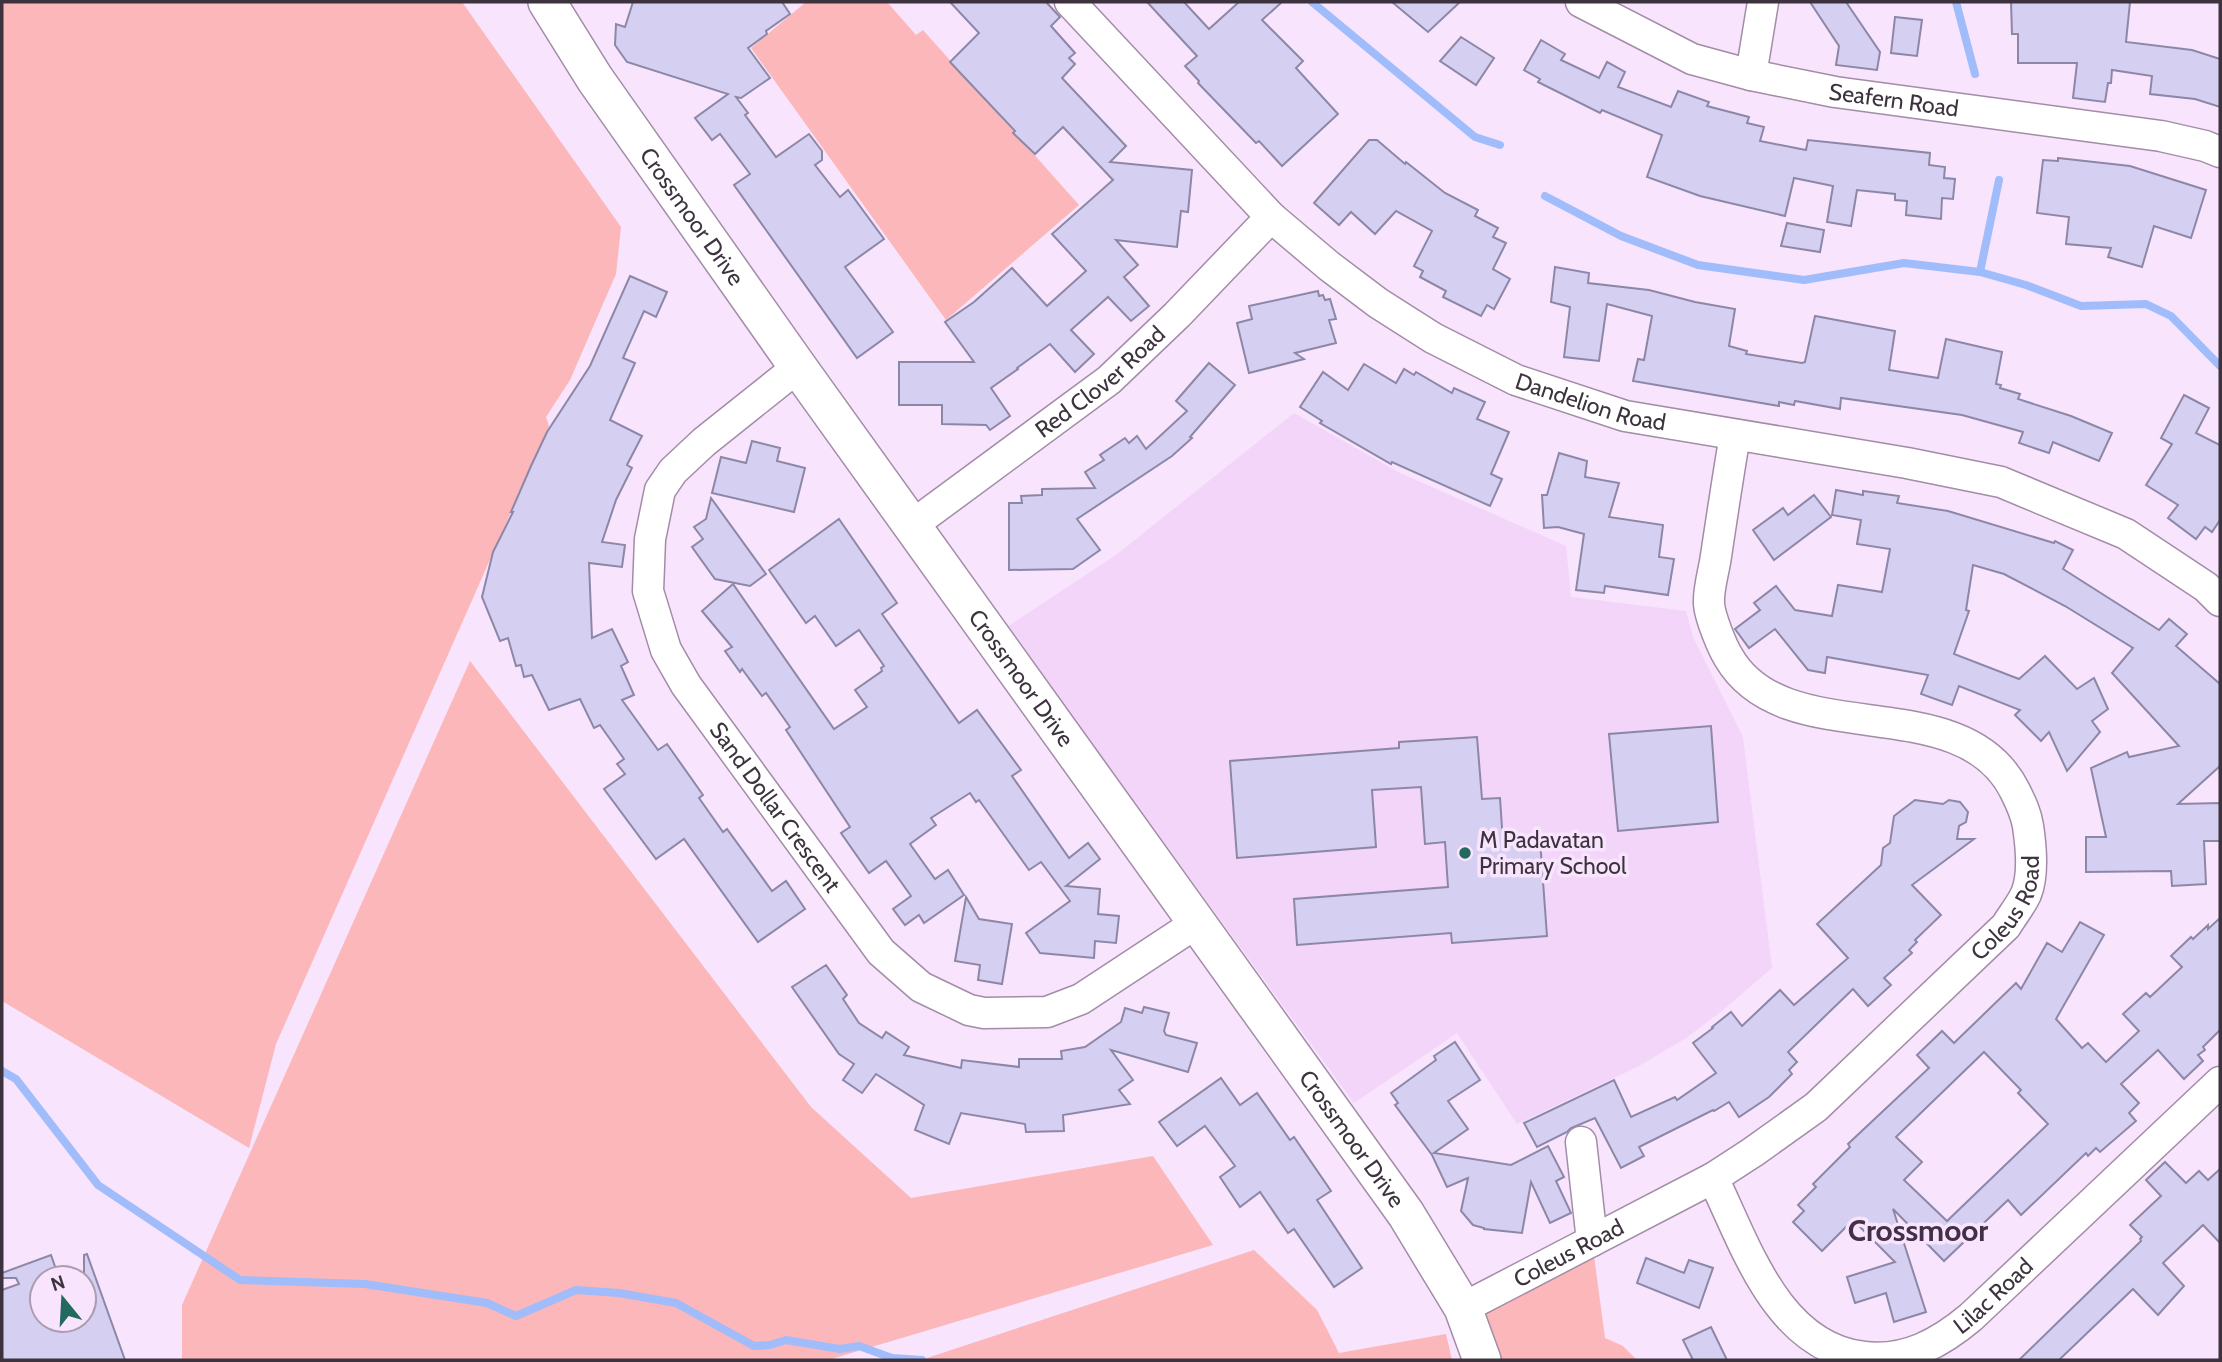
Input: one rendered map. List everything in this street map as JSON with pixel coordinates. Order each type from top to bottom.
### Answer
[{"type":"street","name":"Dandelion Road","points":[[1070,2],[1271,217],[1378,303],[1433,338],[1516,380],[1625,416],[1907,463],[2001,482],[2126,534],[2206,587],[2220,601]]},
{"type":"street","name":"Seafern Road","points":[[1581,2],[1692,59],[1751,75],[1835,92],[2161,136],[2220,152]]},
{"type":"street","points":[[1751,75],[1763,2]]},
{"type":"street","name":"Crossmoor Drive","points":[[556,5],[595,79],[911,526],[1406,1214],[1463,1308],[1482,1360]]},
{"type":"street","name":"Red Clover Road","points":[[911,526],[1109,380],[1177,315],[1271,217]]},
{"type":"street","name":"Sand Dollar Crescent","points":[[798,367],[704,442],[673,471],[660,489],[650,539],[648,591],[666,650],[686,685],[881,952],[920,987],[970,1010],[984,1013],[1047,1012],[1081,999],[1198,922]]},
{"type":"street","name":"Coleus Road","points":[[1463,1308],[1713,1178],[1815,1107],[2006,926],[2026,894],[2030,838],[2026,813],[2008,776],[1990,757],[1957,738],[1912,727],[1840,717],[1774,699],[1748,681],[1730,660],[1709,604],[1735,435]]},
{"type":"street","name":"Lilac Road","points":[[1713,1178],[1756,1268],[1784,1312],[1798,1328],[1817,1342],[1842,1353],[1874,1358],[1896,1356],[1923,1349],[1947,1337],[1971,1317],[2220,1082]]},
{"type":"street","points":[[1581,1142],[1592,1241]]},
{"type":"shaded area","points":[[2,2],[462,2],[621,227],[616,274],[570,380],[546,417],[549,426],[276,1044],[249,1148],[2,1001]]},
{"type":"shaded area","points":[[806,2],[887,2],[916,35],[923,30],[1079,205],[946,320],[751,48]]},
{"type":"shaded area","name":"M Padavatan Primary School","points":[[1294,413],[1400,473],[1566,546],[1571,597],[1686,611],[1693,637],[1743,737],[1772,968],[1686,1038],[1639,1066],[1517,1124],[1457,1033],[1354,1103],[1007,627],[1116,555]]},
{"type":"shaded area","points":[[470,661],[811,1107],[911,1198],[1153,1156],[1213,1245],[828,1360],[182,1360],[182,1305]]},
{"type":"shaded area","points":[[1592,1241],[1605,1338],[1623,1346],[1637,1360],[1482,1360],[1463,1308]]},
{"type":"shaded area","points":[[1254,1250],[1317,1310],[1339,1353],[1446,1334],[1452,1360],[921,1360]]},
{"type":"building","points":[[633,2],[782,2],[790,14],[748,48],[770,78],[741,98],[736,97],[748,113],[745,115],[776,157],[809,134],[822,151],[822,160],[815,165],[840,197],[848,190],[884,239],[845,267],[893,332],[857,358],[734,185],[750,174],[720,134],[712,140],[695,118],[728,94],[627,62],[615,45],[616,24],[625,27]]},
{"type":"building","points":[[950,2],[1046,2],[1060,17],[1051,26],[1075,53],[1069,58],[1075,64],[1062,78],[1126,146],[1110,162],[1192,170],[1188,212],[1181,211],[1177,247],[1116,240],[1138,265],[1124,277],[1149,306],[1131,321],[1108,297],[1071,330],[1094,354],[1075,372],[1050,344],[991,388],[1010,416],[990,430],[986,425],[942,424],[942,405],[899,405],[899,362],[974,362],[945,322],[974,302],[1012,268],[1047,306],[1086,271],[1052,234],[1113,180],[1063,127],[1035,154],[1013,133],[1015,131],[950,62],[979,33]]},
{"type":"building","points":[[1147,2],[1184,2],[1209,29],[1239,2],[1282,2],[1262,20],[1303,61],[1296,68],[1338,114],[1282,166],[1198,83],[1185,66],[1197,56]]},
{"type":"building","points":[[1392,2],[1460,2],[1428,32]]},
{"type":"building","points":[[1810,2],[1846,2],[1880,52],[1877,70],[1836,65],[1839,46]]},
{"type":"building","points":[[2011,2],[2130,2],[2126,42],[2192,50],[2220,59],[2220,107],[2195,99],[2150,94],[2152,76],[2112,70],[2105,102],[2073,98],[2077,63],[2018,63],[2018,34],[2012,34]]},
{"type":"building","points":[[1895,17],[1922,20],[1917,56],[1891,53]]},
{"type":"building","points":[[1461,37],[1494,58],[1476,85],[1440,61]]},
{"type":"building","points":[[1541,40],[1565,54],[1561,60],[1599,78],[1607,62],[1625,72],[1618,87],[1671,107],[1678,91],[1709,102],[1707,106],[1749,117],[1747,123],[1764,127],[1760,141],[1806,150],[1808,140],[1930,153],[1929,165],[1945,167],[1944,178],[1955,179],[1953,199],[1942,198],[1941,219],[1906,215],[1907,201],[1895,200],[1895,194],[1857,190],[1851,226],[1827,222],[1833,186],[1794,178],[1785,216],[1700,196],[1647,177],[1662,135],[1602,110],[1600,113],[1538,82],[1540,79],[1524,70]]},
{"type":"building","points":[[1369,140],[1377,140],[1445,193],[1478,210],[1475,216],[1498,228],[1493,237],[1506,243],[1493,269],[1510,279],[1494,309],[1487,305],[1481,316],[1443,297],[1446,291],[1420,277],[1423,271],[1414,266],[1432,231],[1396,211],[1375,234],[1351,212],[1339,225],[1314,203]]},
{"type":"building","points":[[2058,158],[2130,166],[2206,190],[2191,238],[2154,226],[2142,267],[2108,257],[2111,248],[2066,244],[2069,217],[2037,213],[2043,160],[2058,161]]},
{"type":"building","points":[[1787,223],[1824,230],[1820,252],[1781,246]]},
{"type":"building","points":[[1555,267],[1589,273],[1588,283],[1649,290],[1735,309],[1729,346],[1747,351],[1746,354],[1805,362],[1815,316],[1895,331],[1889,370],[1938,378],[1946,339],[2002,352],[1996,384],[2001,385],[2000,388],[2020,394],[2018,399],[2112,433],[2099,461],[2053,442],[2049,453],[2019,443],[2023,432],[1962,415],[1841,398],[1840,409],[1795,401],[1794,405],[1779,402],[1779,406],[1633,381],[1638,359],[1644,360],[1652,316],[1607,304],[1599,361],[1564,357],[1570,307],[1551,302]]},
{"type":"building","points":[[630,276],[667,292],[656,317],[644,311],[623,358],[635,363],[610,420],[642,436],[627,465],[632,468],[616,500],[602,542],[625,545],[622,567],[589,563],[592,638],[612,629],[628,662],[621,666],[634,695],[622,700],[658,750],[667,744],[703,795],[699,798],[723,832],[727,829],[772,891],[786,881],[805,909],[758,942],[684,839],[656,859],[604,789],[625,774],[617,764],[624,759],[600,725],[594,728],[580,699],[549,710],[532,675],[524,677],[521,665],[516,666],[508,638],[500,641],[482,597],[493,552],[513,512],[531,466],[547,432],[590,366]]},
{"type":"building","points":[[1318,291],[1319,296],[1323,295],[1325,300],[1330,299],[1336,319],[1329,320],[1336,343],[1295,353],[1304,359],[1249,373],[1237,323],[1252,319],[1249,306]]},
{"type":"building","points":[[1209,363],[1235,385],[1190,437],[1192,438],[1172,456],[1077,519],[1100,550],[1073,569],[1009,570],[1009,503],[1022,503],[1021,496],[1042,495],[1042,489],[1095,488],[1085,472],[1104,460],[1100,455],[1125,438],[1129,443],[1137,436],[1146,449],[1187,411],[1176,401]]},
{"type":"building","points":[[1364,364],[1396,383],[1404,369],[1414,375],[1416,372],[1452,393],[1454,388],[1485,402],[1477,419],[1509,432],[1491,474],[1502,479],[1490,506],[1392,462],[1391,464],[1320,423],[1322,421],[1300,407],[1323,372],[1348,390]]},
{"type":"building","points":[[2184,395],[2209,408],[2196,433],[2220,445],[2220,520],[2212,532],[2205,527],[2196,539],[2168,518],[2178,505],[2146,485],[2172,444],[2161,438]]},
{"type":"building","points":[[752,441],[780,448],[777,461],[805,468],[794,512],[712,493],[721,457],[746,463]]},
{"type":"building","points":[[1559,453],[1587,461],[1585,477],[1619,483],[1609,517],[1663,525],[1659,557],[1674,559],[1668,595],[1605,586],[1604,593],[1576,590],[1584,534],[1558,527],[1544,528],[1542,495],[1547,495]]},
{"type":"building","points":[[1836,490],[1863,495],[1863,491],[1899,496],[1897,503],[1948,511],[2054,543],[2055,541],[2073,550],[2063,569],[2159,630],[2169,619],[2187,634],[2176,646],[2220,684],[2220,766],[2178,804],[2220,803],[2220,841],[2204,841],[2206,884],[2172,886],[2171,871],[2086,872],[2086,837],[2106,837],[2091,768],[2127,752],[2129,757],[2179,746],[2112,673],[2133,648],[2065,606],[2004,574],[1973,565],[1966,610],[1969,611],[1954,654],[2019,679],[2045,656],[2077,689],[2094,678],[2108,709],[2092,721],[2100,732],[2067,771],[2049,732],[2041,741],[2015,715],[2020,710],[1959,686],[1952,705],[1921,694],[1928,675],[1827,657],[1825,673],[1808,670],[1775,629],[1749,648],[1735,629],[1760,610],[1754,603],[1776,586],[1795,610],[1832,616],[1838,585],[1882,592],[1890,549],[1857,544],[1861,520],[1832,515]]},
{"type":"building","points":[[1814,495],[1831,517],[1774,560],[1753,530],[1783,508],[1788,515]]},
{"type":"building","points":[[711,498],[766,574],[750,586],[715,579],[692,547],[703,539],[694,527],[706,519]]},
{"type":"building","points":[[839,519],[897,603],[882,614],[959,723],[977,710],[1021,770],[1012,776],[1069,858],[1088,843],[1100,859],[1066,886],[1100,889],[1098,914],[1119,916],[1116,943],[1095,941],[1094,958],[1040,953],[1026,933],[1070,901],[1041,862],[1029,870],[979,800],[976,802],[970,793],[931,818],[936,825],[910,844],[935,879],[948,870],[964,895],[924,923],[919,915],[905,925],[893,909],[911,896],[886,861],[869,873],[841,833],[850,827],[786,730],[790,727],[766,693],[762,696],[725,651],[732,647],[702,611],[733,584],[834,729],[867,707],[855,690],[882,671],[884,666],[859,630],[836,646],[815,616],[806,623],[769,570]]},
{"type":"building","points":[[1711,726],[1718,822],[1618,831],[1609,734]]},
{"type":"building","points":[[1477,737],[1482,799],[1500,798],[1503,843],[1540,840],[1547,936],[1452,943],[1451,933],[1297,945],[1294,899],[1448,887],[1445,842],[1425,844],[1421,787],[1372,790],[1376,847],[1237,858],[1230,761],[1399,748],[1399,742]]},
{"type":"building","points":[[1915,800],[1943,804],[1949,800],[1960,802],[1968,812],[1966,822],[1959,826],[1957,839],[1974,839],[1912,885],[1941,915],[1915,940],[1917,942],[1909,950],[1912,953],[1884,978],[1891,985],[1868,1006],[1853,989],[1788,1052],[1797,1062],[1789,1070],[1792,1074],[1769,1097],[1739,1117],[1729,1102],[1639,1147],[1644,1156],[1621,1168],[1595,1118],[1537,1147],[1524,1123],[1614,1080],[1631,1117],[1675,1097],[1677,1100],[1716,1073],[1693,1043],[1712,1027],[1731,1012],[1742,1026],[1780,990],[1794,1005],[1848,958],[1817,924],[1881,865],[1883,848],[1890,843],[1894,816]]},
{"type":"building","points":[[966,897],[979,919],[1012,924],[1002,984],[978,980],[980,965],[955,961]]},
{"type":"building","points":[[2220,918],[2220,1030],[2198,1055],[2203,1061],[2184,1079],[2158,1050],[2121,1084],[2139,1103],[2129,1113],[2136,1121],[2100,1152],[2096,1148],[2088,1156],[2086,1153],[2021,1215],[2008,1200],[1944,1261],[1893,1209],[1926,1312],[1894,1322],[1886,1293],[1855,1303],[1847,1277],[1895,1262],[1853,1220],[1822,1251],[1793,1222],[1804,1211],[1798,1205],[1816,1187],[1813,1184],[1850,1147],[1848,1144],[1929,1068],[1917,1055],[1942,1031],[1954,1043],[2016,983],[2021,989],[2047,943],[2062,952],[2080,922],[2104,935],[2056,1019],[2082,1048],[2088,1043],[2106,1062],[2139,1031],[2123,1014],[2146,993],[2150,997],[2182,967],[2171,956],[2208,925],[2208,929]],"holes":[[[1984,1052],[2021,1090],[2018,1093],[2048,1124],[1947,1221],[1904,1180],[1922,1162],[1896,1137]]]},
{"type":"building","points":[[826,965],[847,995],[843,999],[859,1023],[882,1038],[886,1032],[909,1047],[904,1055],[961,1068],[962,1060],[1019,1067],[1019,1059],[1062,1059],[1061,1051],[1085,1047],[1121,1022],[1125,1008],[1142,1013],[1144,1007],[1169,1013],[1164,1031],[1166,1035],[1197,1043],[1188,1072],[1111,1050],[1133,1080],[1119,1090],[1130,1104],[1063,1115],[1064,1131],[1026,1132],[1025,1124],[961,1113],[949,1144],[915,1130],[924,1105],[876,1074],[862,1093],[843,1080],[854,1064],[839,1054],[792,987]]},
{"type":"building","points":[[1455,1042],[1480,1080],[1448,1101],[1468,1129],[1434,1153],[1511,1165],[1548,1146],[1564,1177],[1556,1181],[1571,1213],[1550,1223],[1531,1182],[1522,1233],[1484,1229],[1473,1225],[1461,1211],[1468,1178],[1447,1187],[1432,1155],[1395,1105],[1398,1103],[1391,1093],[1436,1060],[1434,1056]]},
{"type":"building","points":[[1221,1078],[1240,1105],[1257,1093],[1290,1140],[1294,1137],[1331,1191],[1317,1200],[1362,1268],[1334,1287],[1294,1229],[1288,1233],[1260,1192],[1240,1207],[1220,1177],[1235,1166],[1205,1126],[1177,1146],[1159,1122]]},
{"type":"building","points":[[2165,1162],[2186,1183],[2199,1171],[2208,1180],[2220,1169],[2220,1243],[2203,1225],[2163,1263],[2184,1286],[2158,1315],[2133,1289],[2059,1360],[2019,1360],[2141,1241],[2142,1237],[2130,1225],[2161,1196],[2146,1180]]},
{"type":"building","points":[[87,1254],[91,1264],[84,1264],[84,1255]]},
{"type":"building","points":[[51,1255],[54,1264],[28,1264],[28,1334],[98,1334],[98,1285],[125,1360],[2,1360],[2,1290],[19,1284],[16,1278],[2,1278],[2,1273]]},
{"type":"building","points":[[1646,1258],[1684,1273],[1689,1260],[1713,1268],[1699,1308],[1637,1283]]},
{"type":"building","points":[[1711,1327],[1727,1360],[1693,1360],[1683,1340]]},
{"type":"waterway","points":[[1312,2],[1475,137],[1500,145]]},
{"type":"waterway","points":[[1956,2],[1975,74]]},
{"type":"waterway","points":[[1980,272],[1999,180]]},
{"type":"waterway","points":[[1545,196],[1621,236],[1698,265],[1804,280],[1904,263],[1980,272],[2026,285],[2081,306],[2146,304],[2171,316],[2220,366]]},
{"type":"waterway","points":[[2,1071],[16,1079],[98,1185],[240,1280],[365,1284],[487,1303],[516,1316],[576,1290],[619,1293],[676,1303],[754,1346],[786,1340],[840,1349],[859,1346],[892,1358],[922,1360]]},
{"type":"place","name":"M Padavatan Primary School","points":[[1465,853]]},
{"type":"district","name":"Crossmoor","points":[[1918,1231]]}]
